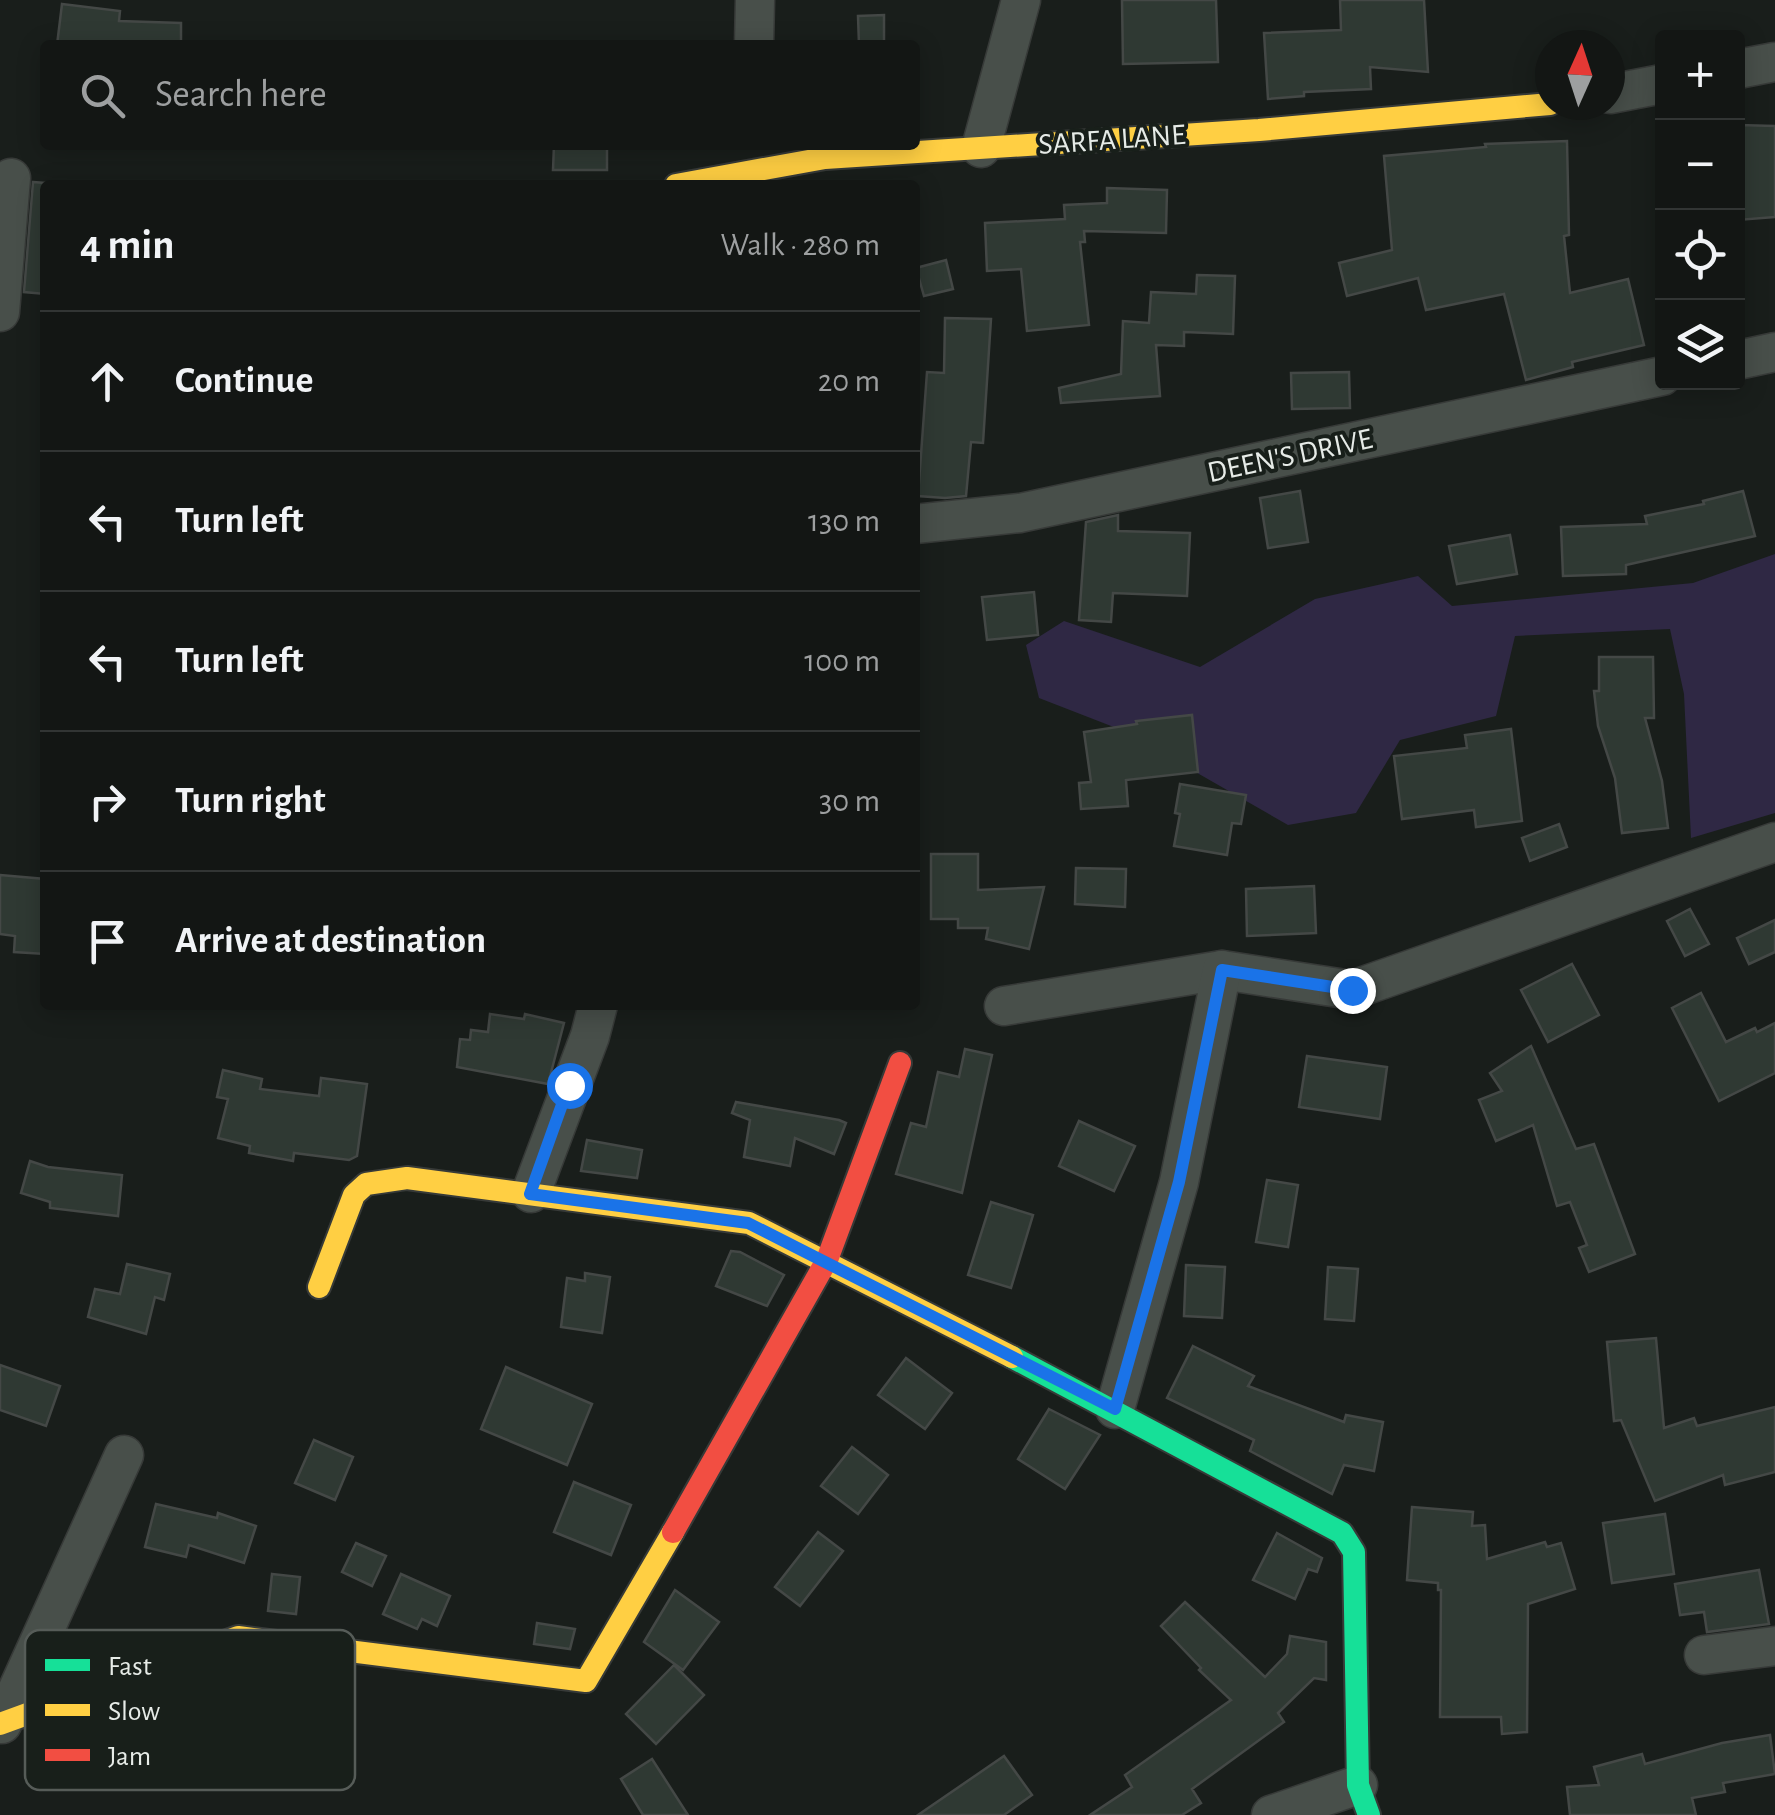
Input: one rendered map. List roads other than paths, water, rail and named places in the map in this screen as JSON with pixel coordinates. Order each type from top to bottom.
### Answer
[{"type":"street","points":[[754,40],[755,0]]},
{"type":"street","points":[[982,148],[1020,0]]},
{"type":"street","points":[[1745,68],[1775,62]]},
{"type":"street","points":[[1625,91],[1655,85]]},
{"type":"street","name":"SARFA LANE","points":[[690,180],[752,158],[825,158],[1259,130],[1535,105]]},
{"type":"street","points":[[0,312],[18,179]]},
{"type":"street","points":[[1745,358],[1775,352]]},
{"type":"street","name":"DEEN'S DRIVE","points":[[920,523],[1020,513],[1655,377]]},
{"type":"street","points":[[1004,1006],[1222,970],[1352,990],[1775,842]]},
{"type":"street","points":[[1115,1409],[1179,1182],[1222,970]]},
{"type":"street","points":[[530,1194],[597,1010]]},
{"type":"street","points":[[355,1652],[586,1681],[826,1260],[900,1063]]},
{"type":"street","points":[[319,1287],[354,1195],[366,1184],[406,1178],[748,1223],[1115,1409],[1342,1533],[1354,1552],[1363,1800],[1271,1815]]},
{"type":"street","points":[[44,1630],[124,1455]]},
{"type":"street","points":[[1704,1655],[1775,1646]]},
{"type":"street","points":[[1,1724],[25,1672]]},
{"type":"street","points":[[1,1724],[25,1715]]}]
